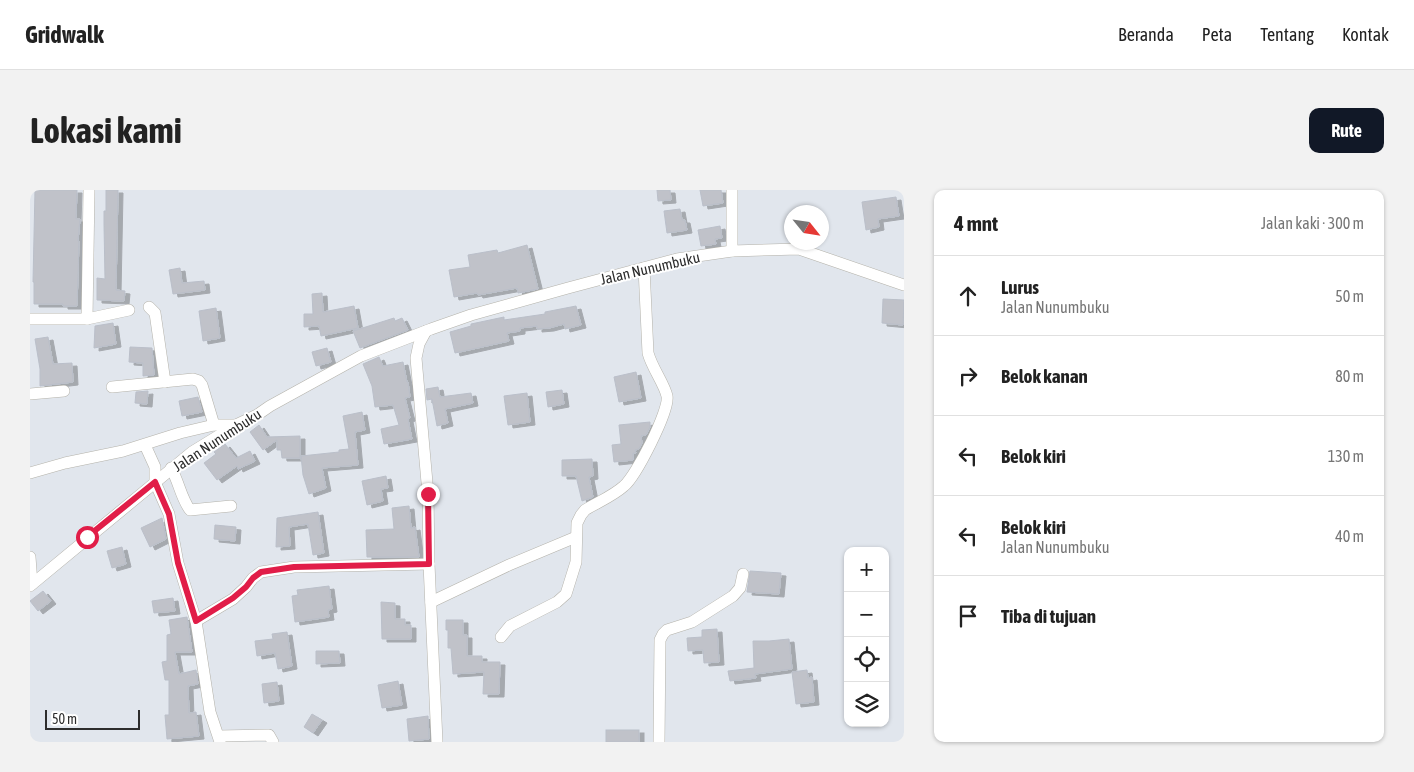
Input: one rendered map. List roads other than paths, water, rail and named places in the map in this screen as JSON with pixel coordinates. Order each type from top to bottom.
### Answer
[{"type":"street","points":[[88,319],[89,190]]},
{"type":"street","points":[[732,190],[732,251]]},
{"type":"street","name":"Jalan Nunumbuku","points":[[31,585],[192,452],[236,425],[361,356],[426,331],[480,313],[678,259],[732,251],[798,249],[904,285]]},
{"type":"street","points":[[501,637],[510,626],[557,602],[566,594],[576,562],[578,519],[585,510],[626,484],[634,473],[662,419],[667,398],[650,363],[648,353],[644,268]]},
{"type":"street","points":[[149,307],[155,313],[165,382]]},
{"type":"street","points":[[30,319],[88,319],[129,310]]},
{"type":"street","points":[[426,331],[419,344],[416,358],[428,494],[429,564],[437,742]]},
{"type":"street","points":[[112,387],[193,379],[199,381],[202,385],[214,425]]},
{"type":"street","points":[[30,394],[64,391]]},
{"type":"street","points":[[30,473],[65,462],[123,451],[180,433],[214,425],[236,425]]},
{"type":"street","points":[[144,445],[154,467],[155,482],[169,514],[178,563],[196,621],[210,712],[219,739],[269,735],[273,742]]},
{"type":"street","points":[[171,468],[178,482],[184,502],[190,510],[231,506]]},
{"type":"street","points":[[431,602],[509,564],[576,537]]},
{"type":"street","points":[[30,557],[31,585]]},
{"type":"street","points":[[196,621],[233,598],[261,572],[304,567],[429,564]]},
{"type":"street","points":[[658,742],[660,640],[663,634],[671,628],[692,622],[733,596],[740,588],[743,574]]}]
